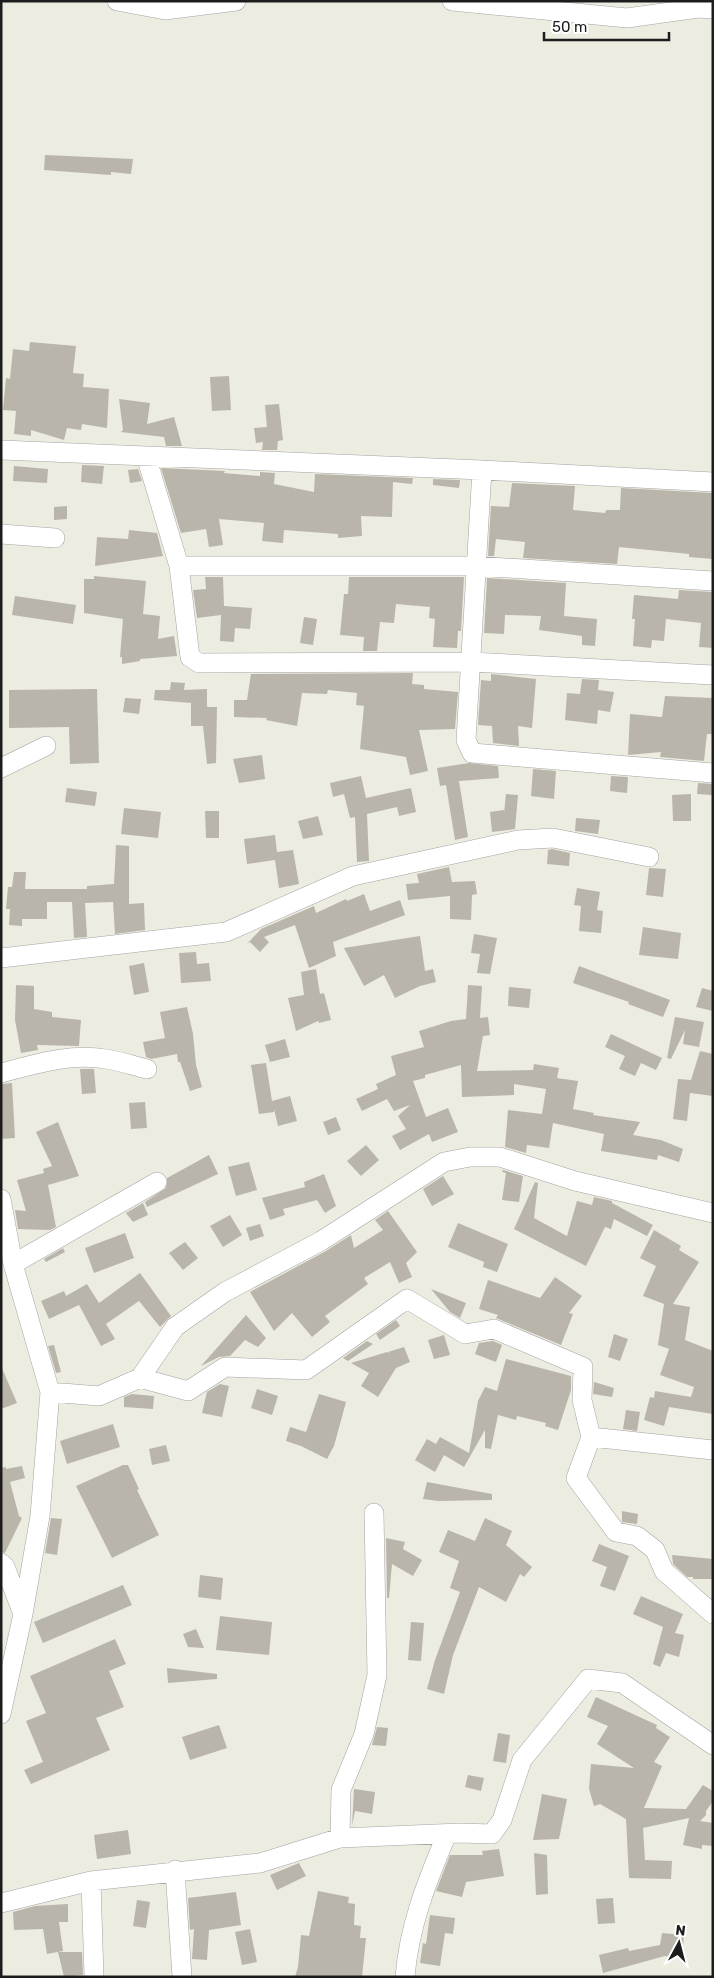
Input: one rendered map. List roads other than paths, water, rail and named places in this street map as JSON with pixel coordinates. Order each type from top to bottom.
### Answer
[{"type":"street","points":[[118,1],[165,10],[236,1]]},
{"type":"street","points":[[452,1],[628,18],[698,8],[713,9]]},
{"type":"street","points":[[1,450],[482,470],[713,482]]},
{"type":"street","points":[[146,456],[179,566],[190,657],[199,663],[471,662],[713,675]]},
{"type":"street","points":[[482,470],[466,740],[472,753],[713,773]]},
{"type":"street","points":[[1,534],[56,538]]},
{"type":"street","points":[[179,566],[476,566],[713,581]]},
{"type":"street","points":[[1,768],[46,746]]},
{"type":"street","points":[[1,958],[226,932],[353,876],[518,840],[553,838],[649,857]]},
{"type":"street","points":[[1,1073],[53,1059],[76,1057],[106,1059],[147,1069]]},
{"type":"street","points":[[50,1392],[99,1396],[140,1378],[175,1328],[182,1322],[225,1292],[321,1241],[444,1162],[470,1156],[500,1157],[575,1181],[713,1213]]},
{"type":"street","points":[[13,1264],[157,1182]]},
{"type":"street","points":[[1,1199],[13,1264],[50,1392],[40,1516],[1,1712]]},
{"type":"street","points":[[140,1378],[188,1390],[225,1367],[306,1370],[407,1299],[465,1334],[494,1329],[583,1367],[582,1400],[591,1437],[576,1478],[616,1532],[637,1536],[656,1550],[664,1571],[713,1614]]},
{"type":"street","points":[[591,1437],[713,1450]]},
{"type":"street","points":[[340,1838],[341,1790],[364,1734],[378,1675],[374,1513]]},
{"type":"street","points":[[1,1563],[5,1567],[22,1614]]},
{"type":"street","points":[[1,1904],[91,1881],[175,1870],[260,1863],[340,1838],[492,1834],[502,1820],[522,1760],[588,1679],[622,1683],[709,1734]]},
{"type":"street","points":[[405,1977],[407,1947],[422,1893],[447,1834]]},
{"type":"street","points":[[175,1870],[182,1977]]},
{"type":"street","points":[[91,1881],[94,1977]]}]
